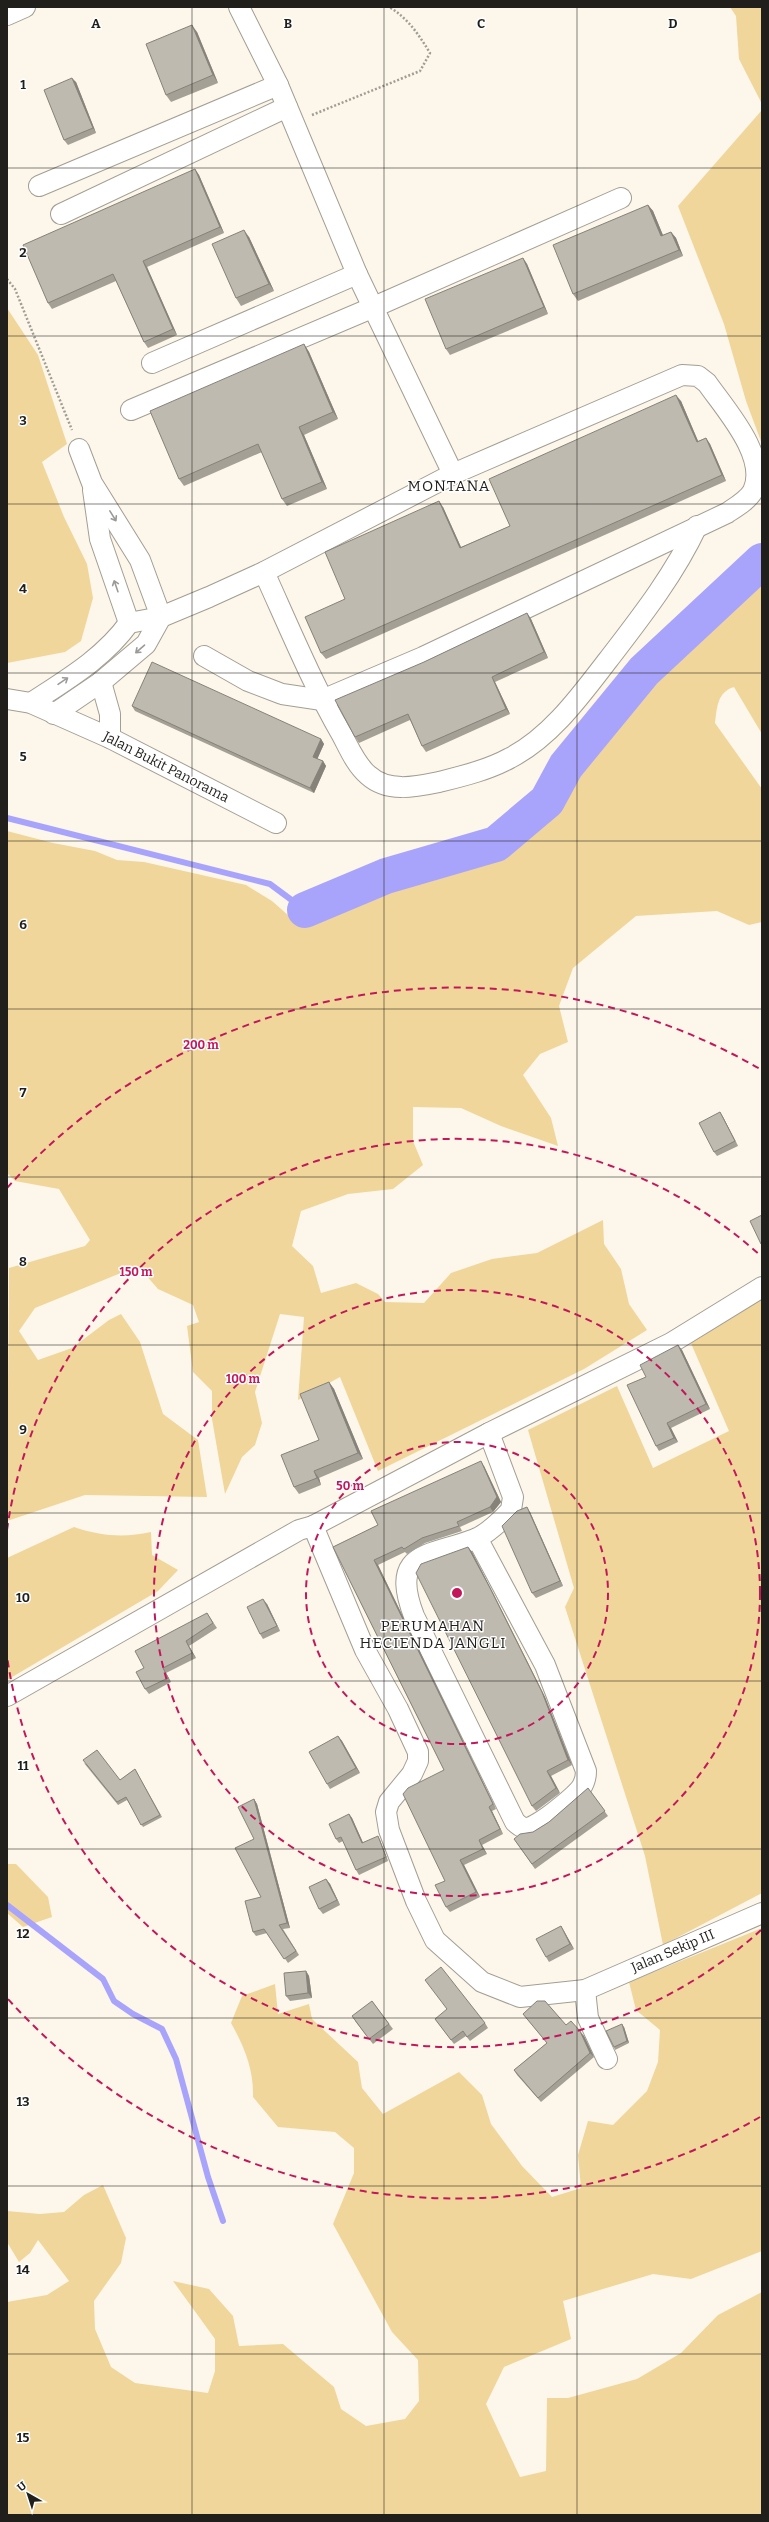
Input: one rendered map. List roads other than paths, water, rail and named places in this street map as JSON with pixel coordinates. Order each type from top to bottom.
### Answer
[{"type":"street","points":[[7,15],[25,7]]},
{"type":"street","points":[[239,7],[278,85],[358,274],[453,474]]},
{"type":"street","points":[[40,186],[278,85]]},
{"type":"street","points":[[61,214],[290,115]]},
{"type":"street","points":[[131,410],[374,307],[621,198]]},
{"type":"street","points":[[152,363],[358,274]]},
{"type":"street","points":[[31,703],[88,665],[118,637],[129,623],[161,617],[264,572],[453,474],[682,375],[690,374],[698,376],[707,383],[740,430],[754,454],[757,467],[757,478],[752,492],[727,512],[424,657],[322,700],[282,694],[248,681],[204,656]]},
{"type":"street","points":[[80,449],[92,483],[100,539],[129,623]]},
{"type":"street","points":[[54,714],[102,682],[146,644],[161,617],[140,560],[92,483]]},
{"type":"street","points":[[264,572],[322,700],[358,764],[367,775],[378,782],[393,787],[415,787],[466,775],[511,758],[535,742],[582,694],[666,582],[684,553],[697,526]]},
{"type":"street","points":[[102,682],[110,714],[110,738]]},
{"type":"street","name":"Jalan Bukit Panorama","points":[[7,700],[31,703],[110,738],[276,823]]},
{"type":"street","points":[[7,1696],[299,1530],[313,1526],[489,1432],[671,1343],[762,1287]]},
{"type":"street","points":[[477,1538],[545,1665],[586,1770],[586,1779],[573,1797],[560,1808],[528,1828],[520,1827],[515,1822],[408,1600],[405,1581],[409,1568],[430,1552],[477,1538],[511,1510],[514,1497],[489,1432]]},
{"type":"street","name":"Jalan Sekip III","points":[[313,1526],[365,1650],[398,1710],[418,1752],[418,1761],[412,1774],[389,1802],[386,1812],[389,1830],[416,1901],[436,1940],[482,1982],[520,1997],[585,1990],[762,1913]]},
{"type":"street","points":[[585,1990],[588,2018],[607,2059]]},
{"type":"waterway","points":[[305,910],[386,876],[496,844],[547,801],[566,766],[644,671],[762,561]]},
{"type":"waterway","points":[[7,818],[270,884],[305,910]]},
{"type":"waterway","points":[[7,1905],[103,1979],[114,2001],[133,2014],[162,2029],[176,2059],[208,2177],[223,2221]]},
{"type":"district","name":"MONTANA","points":[[449,486]]},
{"type":"district","name":"PERUMAHAN HECIENDA JANGLI","points":[[433,1634]]}]
